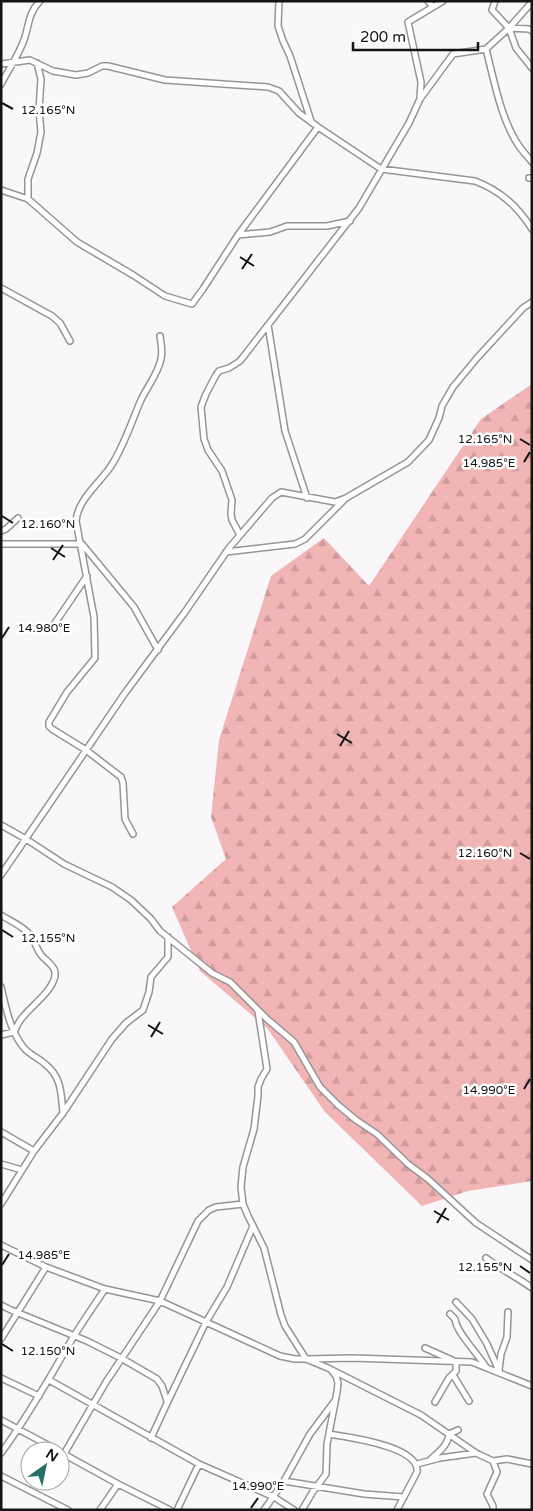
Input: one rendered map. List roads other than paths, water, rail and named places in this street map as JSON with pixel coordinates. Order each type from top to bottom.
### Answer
[{"type":"street","points":[[1,84],[25,38],[30,16],[40,1]]},
{"type":"street","points":[[279,1],[278,26],[311,121]]},
{"type":"street","points":[[428,1],[433,7]]},
{"type":"street","points":[[420,99],[421,82],[408,22],[443,1]]},
{"type":"street","points":[[495,1],[492,10],[509,28],[516,48],[532,68]]},
{"type":"street","points":[[240,535],[230,514],[232,500],[222,471],[208,450],[204,439],[201,408],[216,375],[219,371],[229,368],[240,360],[350,221],[368,195],[381,169],[409,123],[420,99],[453,54],[486,49],[509,28],[532,2]]},
{"type":"street","points":[[509,28],[532,31]]},
{"type":"street","points":[[486,49],[509,127],[519,146],[532,162]]},
{"type":"street","points":[[1,64],[30,60],[53,71],[76,75],[108,66],[165,80],[268,87],[279,91],[299,113],[381,169],[475,181],[488,186],[501,194],[520,211],[532,229]]},
{"type":"street","points":[[28,199],[28,179],[37,153],[41,132],[39,110],[40,79],[37,63]]},
{"type":"street","points":[[1,190],[28,199],[77,242],[165,296],[192,304],[238,235],[318,127]]},
{"type":"street","points":[[238,235],[265,233],[287,226],[327,226],[350,221]]},
{"type":"street","points":[[1,288],[52,316],[60,323],[70,341]]},
{"type":"street","points":[[1,875],[125,692],[158,650],[226,552],[272,498],[281,492],[335,502],[346,498],[408,462],[429,440],[442,406],[453,387],[476,358],[522,308],[532,302]]},
{"type":"street","points":[[268,325],[285,431],[307,498]]},
{"type":"street","points":[[133,834],[125,819],[121,777],[86,750],[52,729],[49,726],[49,722],[67,692],[95,658],[95,628],[82,544],[76,521],[77,516],[87,496],[110,467],[125,440],[141,399],[161,361],[160,336]]},
{"type":"street","points":[[226,552],[295,544],[305,539],[346,498]]},
{"type":"street","points":[[1,531],[18,518]]},
{"type":"street","points":[[1,544],[82,544]]},
{"type":"street","points":[[82,544],[134,607],[158,650]]},
{"type":"street","points":[[53,626],[87,576]]},
{"type":"street","points":[[1,825],[64,864],[112,887],[142,909],[160,931],[212,974],[230,982],[294,1042],[320,1087],[338,1105],[377,1134],[408,1164],[428,1179],[476,1223],[532,1260]]},
{"type":"street","points":[[1,915],[28,933],[37,949],[55,972],[53,982],[41,999],[20,1020],[14,1032]]},
{"type":"street","points":[[1,1204],[34,1152],[63,1113],[112,1039],[143,1010],[148,998],[151,977],[168,957],[168,937]]},
{"type":"street","points":[[1,987],[14,1032],[25,1049],[45,1063],[60,1084],[63,1113]]},
{"type":"street","points":[[258,1010],[267,1069],[258,1087],[254,1129],[243,1167],[241,1187],[243,1204],[264,1248],[285,1326],[306,1359],[328,1368],[421,1415],[476,1453],[493,1461],[507,1459],[532,1464]]},
{"type":"street","points":[[1,1035],[14,1032]]},
{"type":"street","points":[[1,1132],[34,1152]]},
{"type":"street","points":[[1,1164],[22,1170]]},
{"type":"street","points":[[69,1441],[160,1301],[198,1221],[208,1210],[243,1204]]},
{"type":"street","points":[[151,1438],[206,1322],[227,1287],[253,1226]]},
{"type":"street","points":[[1,1245],[46,1267],[105,1289],[160,1301],[280,1356],[295,1359],[352,1358],[472,1362],[532,1386]]},
{"type":"street","points":[[486,1258],[500,1270],[532,1288]]},
{"type":"street","points":[[1,1339],[46,1267]]},
{"type":"street","points":[[1,1453],[19,1430],[74,1336],[105,1289]]},
{"type":"street","points":[[456,1302],[472,1319],[487,1344],[500,1372]]},
{"type":"street","points":[[1,1305],[121,1358],[157,1379],[168,1401]]},
{"type":"street","points":[[500,1372],[501,1354],[507,1337],[508,1312]]},
{"type":"street","points":[[450,1314],[455,1318],[455,1323],[462,1335],[486,1367]]},
{"type":"street","points":[[425,1348],[455,1362]]},
{"type":"street","points":[[435,1402],[456,1371],[455,1362]]},
{"type":"street","points":[[302,1510],[326,1474],[329,1434],[338,1383],[333,1372],[328,1368]]},
{"type":"street","points":[[453,1375],[469,1400]]},
{"type":"street","points":[[1,1378],[39,1396]]},
{"type":"street","points":[[49,1380],[199,1464],[274,1497],[294,1510]]},
{"type":"street","points":[[264,1510],[284,1481],[310,1434],[335,1399]]},
{"type":"street","points":[[1,1420],[40,1441]]},
{"type":"street","points":[[449,1434],[458,1430]]},
{"type":"street","points":[[329,1434],[355,1437],[379,1443],[411,1458],[417,1464],[418,1472],[397,1510]]},
{"type":"street","points":[[428,1461],[444,1446],[449,1434]]},
{"type":"street","points":[[417,1464],[440,1458],[476,1453]]},
{"type":"street","points":[[70,1457],[170,1510]]},
{"type":"street","points":[[493,1461],[497,1472],[486,1494],[493,1506],[493,1510]]},
{"type":"street","points":[[177,1510],[199,1464]]},
{"type":"street","points":[[1,1476],[68,1510]]},
{"type":"street","points":[[284,1481],[364,1494],[404,1497]]},
{"type":"street","points":[[100,1510],[118,1484]]}]
